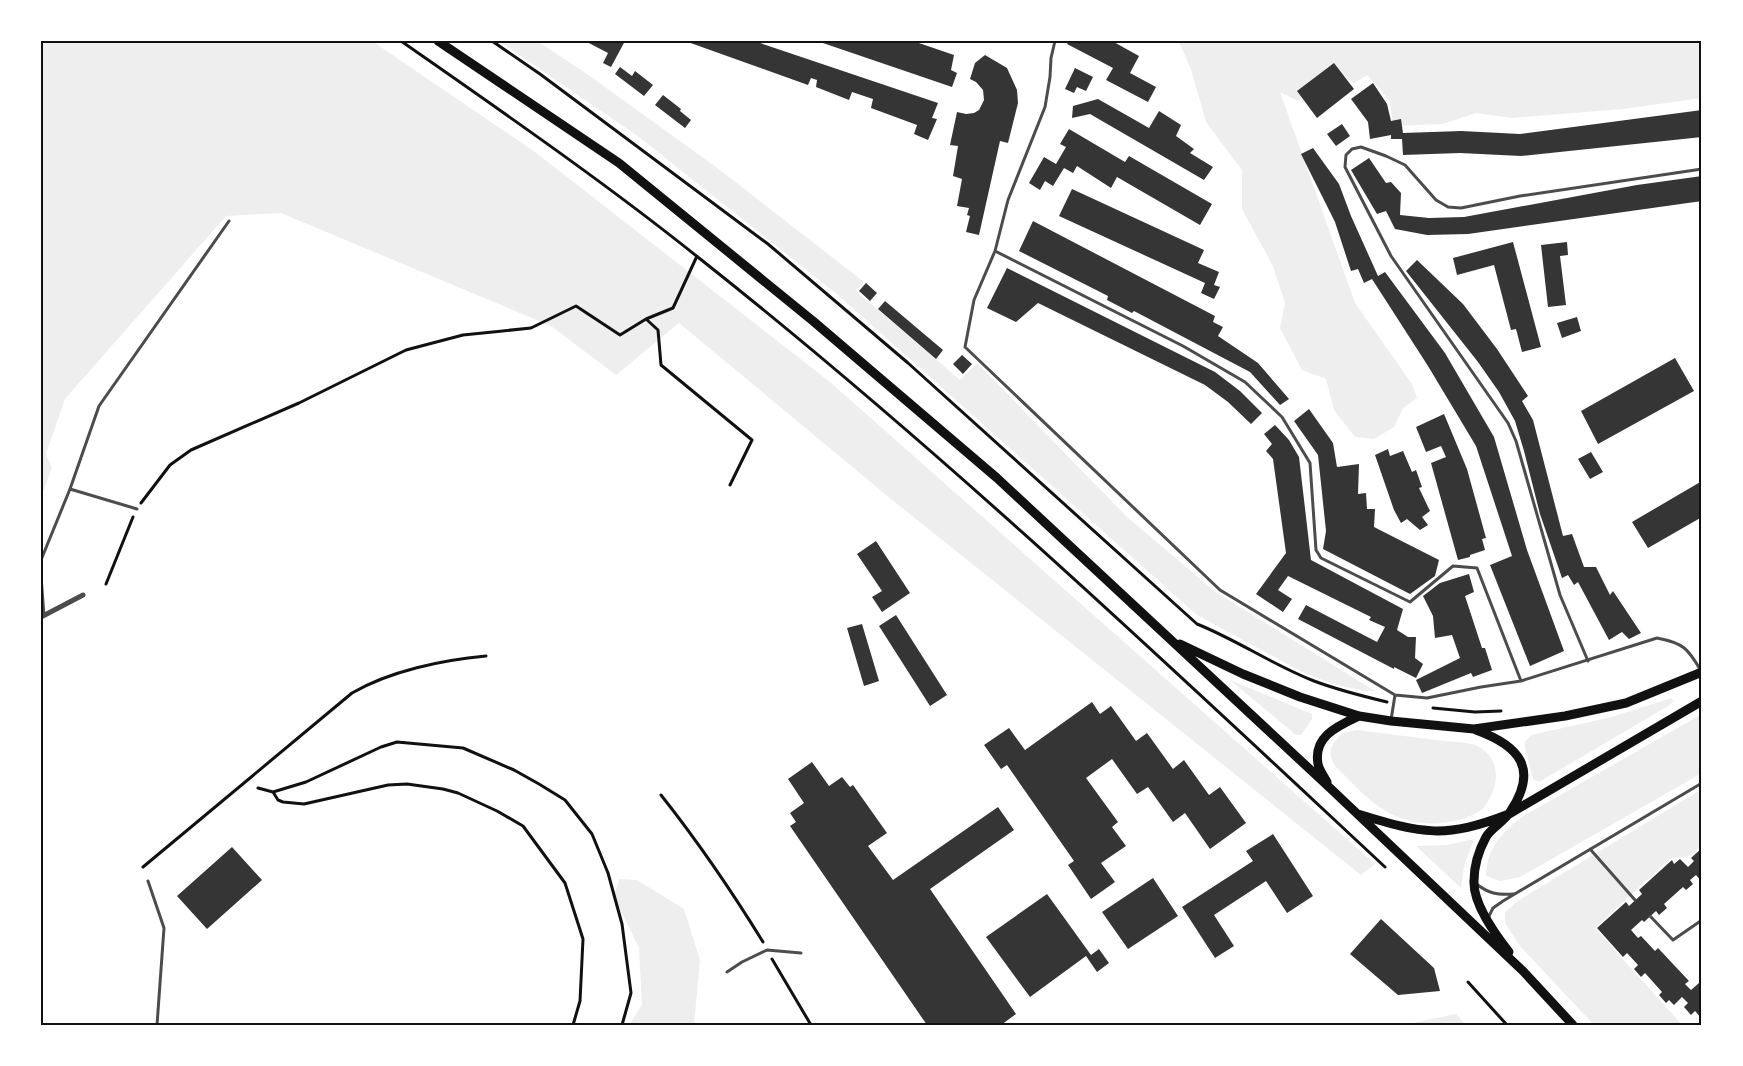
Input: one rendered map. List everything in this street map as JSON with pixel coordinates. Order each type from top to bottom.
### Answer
[{"type":"main road","points":[[438,41],[618,163],[813,321],[997,478],[1330,788],[1523,971],[1573,1025]]},
{"type":"main road","points":[[1172,640],[1243,674],[1300,697],[1359,716],[1391,721],[1474,728],[1565,716],[1626,703],[1702,672]]},
{"type":"main road","points":[[1356,813],[1400,827],[1422,831],[1463,830],[1482,825],[1509,814],[1702,701]]},
{"type":"main road","points":[[1330,788],[1318,765],[1318,749],[1325,736],[1335,728],[1359,716]]},
{"type":"main road","points":[[1474,728],[1497,737],[1513,748],[1524,768],[1522,790],[1509,814],[1488,835],[1478,852],[1474,882],[1479,904],[1488,925],[1523,971]]},
{"type":"street","points":[[42,616],[83,595]]},
{"type":"lane","points":[[1054,41],[1044,108],[1008,200],[995,251],[974,300],[964,347],[1220,590],[1394,695],[1426,698],[1521,681],[1657,638],[1675,641],[1689,652],[1702,672]]},
{"type":"lane","points":[[1588,661],[1560,595],[1516,440],[1508,423],[1391,256],[1345,167],[1346,155],[1352,149],[1361,147],[1386,156],[1405,165],[1436,200],[1448,207],[1461,208],[1520,196],[1702,169]]},
{"type":"lane","points":[[41,560],[70,489],[99,406],[229,221]]},
{"type":"lane","points":[[995,251],[1183,346],[1245,382],[1282,417],[1310,463],[1316,550],[1321,558],[1410,602],[1453,566],[1477,568],[1521,681]]},
{"type":"lane","points":[[70,489],[137,509]]},
{"type":"lane","points":[[41,576],[42,616]]},
{"type":"lane","points":[[1391,721],[1394,695]]},
{"type":"lane","points":[[1487,920],[1493,908],[1514,894],[1702,782]]},
{"type":"lane","points":[[1590,849],[1635,900]]},
{"type":"lane","points":[[148,881],[164,928],[157,1025]]},
{"type":"lane","points":[[1474,882],[1486,891],[1499,895],[1514,894]]},
{"type":"lane","points":[[1650,916],[1673,940],[1702,920]]},
{"type":"lane","points":[[727,972],[742,962],[767,950],[801,952]]},
{"type":"path","points":[[401,41],[538,137],[697,256],[837,370],[1116,616],[1385,868]]},
{"type":"path","points":[[492,41],[540,74],[768,244],[908,363],[1197,624],[1218,632],[1255,653],[1312,680],[1349,693],[1393,703]]},
{"type":"path","points":[[106,584],[137,509],[170,464],[191,450],[299,403],[406,350],[463,335],[531,328],[576,306],[620,334],[646,319],[673,308],[697,256]]},
{"type":"path","points":[[646,319],[658,330],[661,365],[752,440],[730,486]]},
{"type":"path","points":[[143,867],[352,693],[370,683],[425,665],[486,656]]},
{"type":"path","points":[[1429,707],[1475,712],[1504,711]]},
{"type":"path","points":[[258,788],[273,792],[306,782],[381,747],[397,742],[463,748],[514,770],[565,800],[592,834],[608,873],[622,924],[631,993],[622,1025]]},
{"type":"path","points":[[273,792],[278,800],[294,804],[314,803],[388,785],[407,784],[443,788],[472,799],[523,826],[564,882],[583,939],[580,1001],[573,1025]]},
{"type":"path","points":[[661,795],[693,835],[730,889],[812,1025]]},
{"type":"path","points":[[1468,982],[1507,1025]]},
{"type":"shaded area","points":[[41,41],[372,41],[535,152],[830,382],[1375,864],[1361,875],[891,499],[679,323],[616,375],[551,326],[281,213],[226,216],[65,399],[46,454],[52,468],[41,497]]},
{"type":"shaded area","points":[[499,41],[537,41],[587,74],[716,167],[864,282],[856,291],[960,380],[977,363],[1127,517],[1217,593],[1375,691],[1365,691],[1333,684],[1304,673],[1197,615],[838,295],[639,137]]},
{"type":"shaded area","points":[[1181,41],[1702,41],[1702,98],[1623,109],[1512,118],[1476,113],[1443,124],[1393,126],[1390,101],[1367,75],[1353,84],[1339,70],[1298,101],[1280,92],[1355,303],[1412,384],[1417,398],[1403,408],[1394,427],[1374,439],[1355,437],[1334,410],[1326,379],[1302,370],[1280,328],[1285,303],[1273,266],[1242,209],[1242,170],[1206,122],[1191,69],[1180,44]]},
{"type":"shaded area","points":[[1230,680],[1312,714],[1312,719],[1301,735],[1296,735]]},
{"type":"shaded area","points":[[1672,698],[1673,702],[1668,706],[1539,782],[1533,779],[1525,748],[1525,742],[1531,735],[1608,718]]},
{"type":"shaded area","points":[[1702,714],[1702,773],[1520,877],[1500,881],[1486,876],[1489,858],[1496,842],[1522,817]]},
{"type":"shaded area","points":[[1357,730],[1478,746],[1492,759],[1496,780],[1492,794],[1481,810],[1462,819],[1441,823],[1420,823],[1400,818],[1373,802],[1335,766],[1332,760],[1331,748],[1338,737],[1342,733]]},
{"type":"shaded area","points":[[1702,789],[1702,845],[1690,856],[1670,859],[1595,928],[1682,1025],[1594,1025],[1520,946],[1505,923],[1505,912],[1519,900]]},
{"type":"shaded area","points":[[1474,839],[1464,866],[1461,888],[1416,846],[1447,845]]},
{"type":"shaded area","points":[[619,879],[637,880],[684,909],[700,960],[694,1025],[629,1025],[642,1005],[639,948],[614,897]]},
{"type":"shaded area","points":[[1456,1014],[1466,1025],[1402,1025]]},
{"type":"building","points":[[585,41],[625,41],[611,67],[603,63],[608,53]]},
{"type":"building","points":[[685,41],[754,41],[938,103],[932,118],[937,119],[928,140],[914,134],[917,125],[871,108],[873,99],[852,92],[849,100],[816,87],[817,80],[811,78],[808,85]]},
{"type":"building","points":[[817,41],[913,41],[954,55],[951,70],[957,73],[952,87]]},
{"type":"building","points":[[1069,41],[1112,41],[1139,56],[1130,73],[1156,87],[1148,102],[1106,80],[1113,68],[1067,44]]},
{"type":"building","points":[[985,55],[1007,68],[1017,90],[1018,103],[1008,143],[1000,141],[979,235],[966,232],[970,216],[967,215],[969,208],[957,206],[962,179],[953,176],[958,146],[950,145],[957,112],[974,113],[979,110],[984,100],[983,90],[976,82],[970,79],[975,63]]},
{"type":"building","points":[[1334,63],[1354,89],[1317,118],[1297,91]]},
{"type":"building","points":[[620,67],[632,76],[635,71],[653,85],[644,96],[615,74]]},
{"type":"building","points":[[1075,68],[1093,77],[1086,91],[1077,87],[1074,93],[1065,89]]},
{"type":"building","points":[[1373,83],[1387,104],[1391,121],[1401,119],[1403,133],[1461,131],[1520,134],[1702,110],[1702,137],[1521,156],[1460,153],[1403,155],[1402,139],[1391,139],[1391,135],[1370,139],[1368,122],[1351,99]]},
{"type":"building","points":[[663,95],[681,109],[680,111],[691,120],[685,128],[655,105]]},
{"type":"building","points":[[1098,99],[1149,128],[1159,111],[1181,125],[1176,136],[1194,149],[1190,153],[1213,167],[1204,180],[1090,114],[1072,118],[1073,106]]},
{"type":"building","points":[[1342,124],[1350,136],[1336,146],[1327,134]]},
{"type":"building","points":[[1069,129],[1125,162],[1129,156],[1212,204],[1200,225],[1117,177],[1111,188],[1077,166],[1073,173],[1064,168],[1053,186],[1045,181],[1040,190],[1029,183],[1044,157],[1056,164],[1066,147],[1060,144]]},
{"type":"building","points":[[1313,148],[1339,184],[1378,276],[1385,272],[1445,353],[1494,437],[1527,550],[1564,651],[1530,666],[1490,565],[1512,556],[1476,446],[1428,366],[1372,279],[1364,283],[1358,269],[1351,271],[1335,222],[1301,154]]},
{"type":"building","points":[[1369,158],[1386,183],[1391,182],[1401,193],[1400,215],[1429,218],[1464,217],[1637,185],[1702,176],[1702,201],[1468,234],[1427,235],[1395,229],[1386,211],[1377,214],[1351,170]]},
{"type":"building","points":[[1072,189],[1204,250],[1198,263],[1219,272],[1214,285],[1220,287],[1214,299],[1201,293],[1205,283],[1059,216]]},
{"type":"building","points":[[1033,221],[1215,316],[1213,322],[1223,327],[1218,336],[1258,363],[1289,399],[1280,405],[1250,372],[1134,311],[1132,313],[1107,300],[1108,296],[1019,251]]},
{"type":"building","points":[[1513,242],[1541,347],[1522,352],[1516,329],[1511,330],[1494,265],[1457,275],[1453,258]]},
{"type":"building","points":[[1567,242],[1568,255],[1560,256],[1566,305],[1548,307],[1541,245]]},
{"type":"building","points":[[1417,260],[1463,304],[1497,349],[1528,396],[1522,401],[1533,420],[1563,536],[1572,534],[1584,567],[1596,567],[1610,595],[1613,591],[1641,633],[1629,639],[1622,632],[1609,640],[1578,582],[1574,585],[1568,575],[1562,578],[1540,514],[1515,421],[1499,392],[1478,362],[1406,271]]},
{"type":"building","points":[[1007,268],[1215,372],[1240,391],[1262,413],[1251,424],[1228,402],[1205,385],[1038,303],[1016,322],[987,308]]},
{"type":"building","points":[[866,283],[877,293],[870,301],[859,291]]},
{"type":"building","points":[[885,301],[943,350],[936,359],[878,309]]},
{"type":"building","points":[[1577,317],[1581,331],[1562,338],[1557,323]]},
{"type":"building","points":[[962,355],[972,364],[963,374],[953,364]]},
{"type":"building","points":[[1675,358],[1694,391],[1598,444],[1581,411]]},
{"type":"building","points":[[1309,409],[1333,443],[1337,467],[1359,464],[1358,494],[1366,493],[1367,509],[1375,509],[1374,527],[1439,560],[1435,576],[1410,594],[1323,549],[1326,531],[1318,455],[1294,421]]},
{"type":"building","points":[[1444,414],[1467,469],[1486,538],[1482,539],[1485,550],[1458,560],[1431,463],[1446,457],[1441,446],[1426,452],[1416,427]]},
{"type":"building","points":[[1275,425],[1289,440],[1299,457],[1311,560],[1403,609],[1397,630],[1408,637],[1416,637],[1415,658],[1423,664],[1416,678],[1394,667],[1394,669],[1298,619],[1306,605],[1377,642],[1385,627],[1369,620],[1371,617],[1288,576],[1278,590],[1292,599],[1283,612],[1256,594],[1286,553],[1273,459],[1266,451],[1272,444],[1264,434]]},
{"type":"building","points":[[1388,449],[1390,456],[1403,451],[1412,472],[1416,470],[1422,487],[1419,488],[1430,511],[1422,517],[1428,525],[1420,530],[1407,519],[1401,523],[1394,510],[1375,455]]},
{"type":"building","points":[[1591,452],[1603,472],[1590,479],[1578,459]]},
{"type":"building","points":[[1702,481],[1702,517],[1648,548],[1632,522]]},
{"type":"building","points":[[876,541],[910,593],[882,612],[872,597],[882,591],[857,554]]},
{"type":"building","points":[[1469,574],[1474,592],[1465,596],[1482,648],[1485,648],[1492,670],[1473,677],[1471,673],[1422,693],[1416,680],[1460,658],[1452,635],[1435,638],[1433,616],[1423,596],[1440,583]]},
{"type":"building","points":[[896,615],[947,695],[930,706],[879,626]]},
{"type":"building","points":[[862,624],[879,681],[864,686],[847,628]]},
{"type":"building","points":[[1092,702],[1100,714],[1111,706],[1136,741],[1147,733],[1173,769],[1184,760],[1209,795],[1220,787],[1246,823],[1210,849],[1185,813],[1173,822],[1148,787],[1137,794],[1112,759],[1086,778],[1118,822],[1112,827],[1126,846],[1101,863],[1115,882],[1091,899],[1068,865],[1074,861],[1007,765],[1001,769],[984,745],[1009,728],[1025,750]]},
{"type":"building","points":[[812,762],[829,786],[842,777],[850,787],[853,785],[887,833],[868,846],[893,880],[998,807],[1014,830],[930,889],[1016,1014],[1001,1025],[927,1025],[790,826],[796,822],[790,813],[804,803],[788,779]]},
{"type":"building","points":[[1273,834],[1313,896],[1287,913],[1266,881],[1214,915],[1234,946],[1215,958],[1182,907],[1253,861],[1246,851]]},
{"type":"building","points":[[232,847],[262,880],[207,929],[177,896]]},
{"type":"building","points":[[1702,848],[1702,882],[1696,875],[1690,880],[1693,884],[1686,890],[1683,887],[1664,904],[1667,908],[1659,915],[1656,911],[1631,930],[1638,938],[1641,936],[1655,951],[1658,948],[1689,981],[1685,984],[1691,990],[1699,983],[1702,986],[1702,1019],[1695,1011],[1691,1015],[1684,1007],[1688,1003],[1682,997],[1674,1005],[1669,1000],[1666,1003],[1659,995],[1662,992],[1645,973],[1641,977],[1634,969],[1638,965],[1627,953],[1623,957],[1597,928],[1626,902],[1629,906],[1642,894],[1639,890],[1672,860],[1674,864],[1680,859],[1688,867],[1694,861],[1691,858]]},
{"type":"building","points":[[1153,878],[1178,916],[1128,949],[1102,912]]},
{"type":"building","points":[[1047,894],[1091,955],[1099,949],[1109,963],[1097,972],[1086,956],[1030,997],[986,937]]},
{"type":"building","points":[[1381,919],[1434,968],[1440,991],[1398,995],[1350,954]]}]
